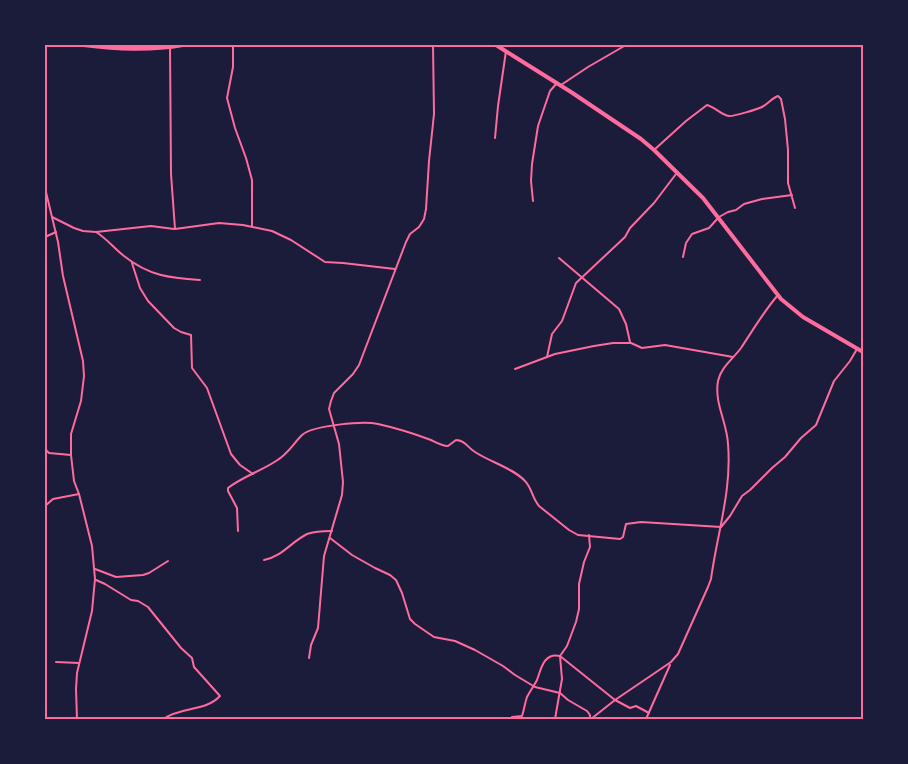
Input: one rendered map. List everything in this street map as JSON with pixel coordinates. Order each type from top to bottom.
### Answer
[{"type":"main road","points":[[83,45],[121,49],[183,45]]},
{"type":"main road","points":[[496,45],[641,139],[678,171],[703,198],[778,295],[803,317],[863,352]]},
{"type":"street","points":[[232,45],[233,67],[226,98],[252,180],[252,227]]},
{"type":"street","points":[[309,658],[311,645],[318,628],[324,556],[342,495],[341,457],[329,409],[334,393],[359,365],[406,242],[424,219],[434,114],[433,45]]},
{"type":"street","points":[[533,201],[532,164],[538,126],[550,91],[626,45]]},
{"type":"street","points":[[170,47],[171,174],[175,229]]},
{"type":"street","points":[[495,138],[506,51]]},
{"type":"street","points":[[654,150],[707,105],[728,116],[734,116],[763,106],[778,96],[781,99],[786,121],[788,177],[795,208]]},
{"type":"street","points":[[547,357],[552,334],[561,321],[572,289],[582,276],[625,237],[678,171]]},
{"type":"street","points":[[45,188],[84,375],[81,401],[71,434],[71,455],[74,482],[89,535],[95,579],[92,611],[78,663],[77,719]]},
{"type":"street","points":[[683,257],[686,243],[693,234],[709,228],[719,217],[744,204],[792,195]]},
{"type":"street","points":[[52,217],[74,228],[96,232],[151,226],[175,229],[233,223],[272,231],[291,240],[325,262],[395,269]]},
{"type":"street","points":[[45,237],[56,232]]},
{"type":"street","points":[[96,232],[132,263],[143,269],[156,275],[200,280]]},
{"type":"street","points":[[559,258],[619,309],[631,343]]},
{"type":"street","points":[[132,263],[140,288],[148,301],[174,328],[191,335],[192,368],[207,388],[231,454],[240,465],[253,474]]},
{"type":"street","points":[[330,538],[352,555],[390,574],[396,580],[410,619],[415,624],[434,637],[455,641],[475,650],[533,686],[560,693],[587,711],[590,719],[671,662],[678,654],[711,579],[728,483],[728,442],[718,400],[720,376],[778,295]]},
{"type":"street","points":[[515,369],[547,357],[594,346],[631,343],[642,348],[665,345],[733,357]]},
{"type":"street","points":[[721,527],[742,496],[816,425],[834,381],[857,349]]},
{"type":"street","points":[[238,531],[237,508],[227,489],[282,457],[306,432],[321,427],[365,423],[377,424],[431,440],[446,447],[456,440],[461,440],[476,453],[521,477],[528,485],[534,501],[569,530],[581,536],[622,538],[626,524],[632,523],[721,527]]},
{"type":"street","points":[[45,449],[50,453],[71,455]]},
{"type":"street","points":[[45,506],[53,499],[79,494]]},
{"type":"street","points":[[264,560],[271,559],[308,534],[332,531]]},
{"type":"street","points":[[555,719],[562,679],[560,656],[570,640],[576,622],[579,609],[579,584],[590,547],[589,535]]},
{"type":"street","points":[[95,569],[116,577],[143,575],[168,561]]},
{"type":"street","points":[[95,579],[148,607],[192,658],[194,667],[220,696],[211,704],[179,711],[163,719]]},
{"type":"street","points":[[512,717],[522,716],[527,698],[544,662],[552,655],[560,656],[615,700],[630,708],[636,706],[649,713]]},
{"type":"street","points":[[56,662],[78,663]]},
{"type":"street","points":[[646,719],[671,662]]}]
